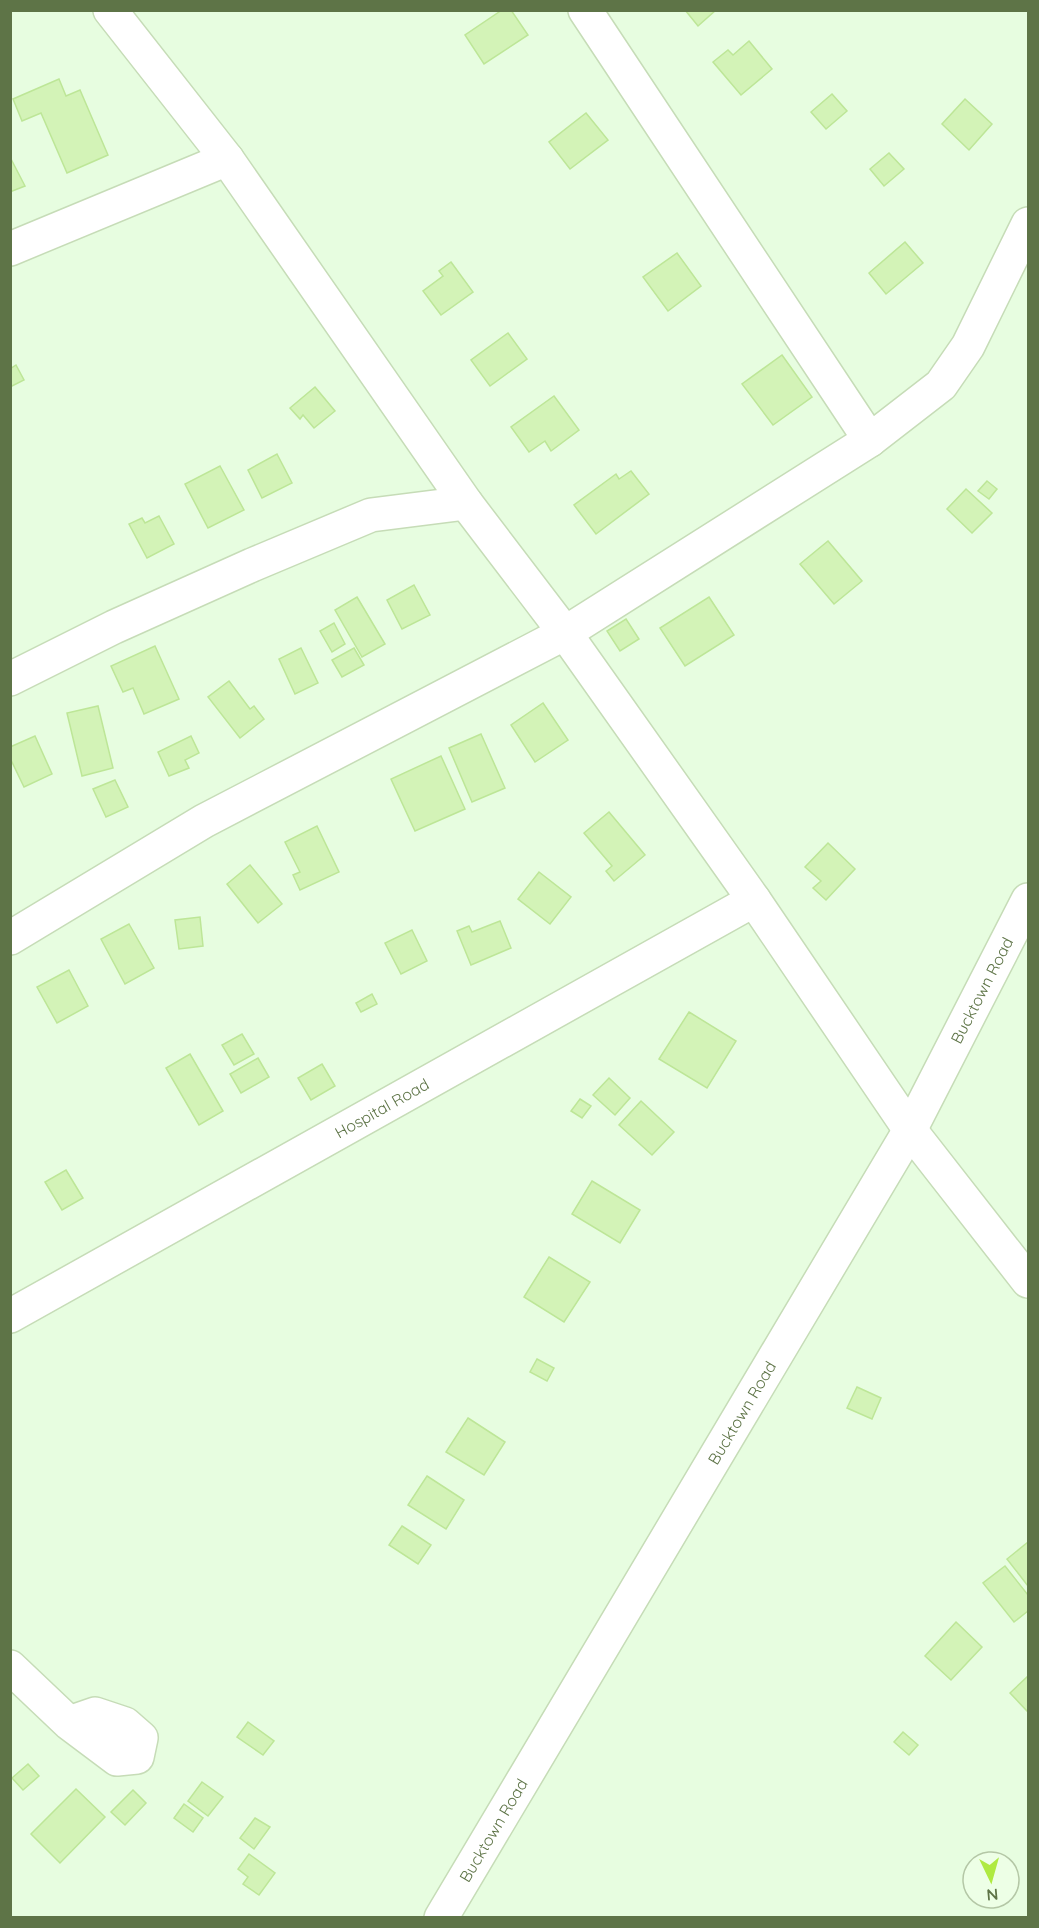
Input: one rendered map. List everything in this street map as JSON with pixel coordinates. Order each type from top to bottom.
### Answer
[{"type":"street","points":[[110,10],[227,159],[466,503],[565,633],[754,900],[910,1130],[1029,1281]]},
{"type":"street","points":[[585,10],[870,440]]},
{"type":"street","points":[[10,249],[227,159]]},
{"type":"street","points":[[10,938],[204,821],[565,633],[870,440],[941,385],[969,346],[1029,224]]},
{"type":"street","points":[[10,679],[114,627],[371,515],[466,503]]},
{"type":"street","name":"Hospital Road","points":[[10,1316],[754,900]]},
{"type":"street","name":"Bucktown Road","points":[[441,1917],[910,1130],[1029,900]]},
{"type":"street","points":[[10,1667],[69,1723]]},
{"type":"building","points":[[502,10],[511,10],[528,35],[484,64],[465,35]]},
{"type":"building","points":[[685,10],[716,10],[698,26]]},
{"type":"building","points":[[749,41],[772,69],[741,95],[713,62],[728,50],[733,55]]},
{"type":"building","points":[[59,79],[66,96],[80,90],[108,155],[67,173],[41,113],[22,121],[13,99]]},
{"type":"building","points":[[832,94],[847,111],[826,129],[811,112]]},
{"type":"building","points":[[965,99],[992,124],[969,150],[942,124]]},
{"type":"building","points":[[586,113],[608,140],[570,169],[549,142]]},
{"type":"building","points":[[889,153],[904,169],[884,186],[870,169]]},
{"type":"building","points":[[10,157],[25,186],[10,192]]},
{"type":"building","points":[[905,242],[923,263],[886,294],[869,273]]},
{"type":"building","points":[[677,253],[701,286],[668,311],[643,277]]},
{"type":"building","points":[[451,262],[473,292],[441,315],[423,291],[443,276],[439,271]]},
{"type":"building","points":[[508,333],[527,359],[490,386],[471,360]]},
{"type":"building","points":[[782,355],[812,397],[773,425],[742,384]]},
{"type":"building","points":[[16,365],[24,380],[10,387],[10,369]]},
{"type":"building","points":[[315,387],[335,411],[314,428],[303,415],[300,419],[290,408]]},
{"type":"building","points":[[554,396],[579,430],[551,451],[545,441],[529,452],[511,427]]},
{"type":"building","points":[[277,454],[292,483],[262,498],[248,470]]},
{"type":"building","points":[[220,466],[244,510],[208,528],[185,484]]},
{"type":"building","points":[[631,471],[649,494],[596,534],[574,505],[616,474],[619,479]]},
{"type":"building","points":[[987,481],[997,489],[989,499],[978,491]]},
{"type":"building","points":[[966,489],[992,513],[972,533],[947,509]]},
{"type":"building","points":[[159,516],[174,544],[147,558],[129,524],[142,518],[145,523]]},
{"type":"building","points":[[828,541],[862,581],[834,604],[800,564]]},
{"type":"building","points":[[414,585],[430,615],[402,629],[387,600]]},
{"type":"building","points":[[357,597],[385,644],[362,657],[335,610]]},
{"type":"building","points":[[709,597],[734,635],[685,666],[660,628]]},
{"type":"building","points":[[626,619],[639,639],[620,651],[607,631]]},
{"type":"building","points":[[334,623],[345,644],[332,652],[320,631]]},
{"type":"building","points":[[155,646],[179,699],[144,714],[133,688],[123,692],[111,666]]},
{"type":"building","points":[[301,648],[318,683],[295,694],[279,659]]},
{"type":"building","points":[[354,648],[364,665],[342,677],[332,660]]},
{"type":"building","points":[[229,681],[250,709],[254,706],[264,719],[240,738],[208,697]]},
{"type":"building","points":[[543,703],[568,740],[535,762],[511,725]]},
{"type":"building","points":[[98,706],[113,768],[82,776],[67,713]]},
{"type":"building","points":[[481,734],[505,788],[472,802],[449,748]]},
{"type":"building","points":[[35,736],[52,774],[24,787],[10,758],[10,747]]},
{"type":"building","points":[[191,736],[199,753],[185,760],[189,768],[169,776],[158,752]]},
{"type":"building","points":[[441,756],[465,809],[415,831],[391,779]]},
{"type":"building","points":[[115,780],[128,807],[106,817],[93,789]]},
{"type":"building","points":[[609,812],[645,855],[614,881],[606,871],[612,866],[584,833]]},
{"type":"building","points":[[317,826],[339,872],[300,890],[293,875],[300,872],[285,842]]},
{"type":"building","points":[[828,843],[855,869],[826,900],[813,888],[821,881],[805,867]]},
{"type":"building","points":[[250,865],[282,904],[258,923],[227,884]]},
{"type":"building","points":[[539,872],[571,897],[550,924],[518,899]]},
{"type":"building","points":[[200,917],[203,946],[179,949],[175,920]]},
{"type":"building","points":[[500,921],[511,948],[471,965],[457,931],[469,926],[472,932]]},
{"type":"building","points":[[129,924],[154,968],[125,984],[101,939]]},
{"type":"building","points":[[412,930],[427,961],[401,974],[385,943]]},
{"type":"building","points":[[69,970],[88,1006],[57,1023],[37,987]]},
{"type":"building","points":[[372,994],[377,1004],[361,1012],[356,1003]]},
{"type":"building","points":[[689,1012],[736,1041],[707,1088],[659,1059]]},
{"type":"building","points":[[242,1034],[254,1054],[234,1065],[222,1045]]},
{"type":"building","points":[[190,1054],[223,1111],[199,1125],[166,1068]]},
{"type":"building","points":[[258,1058],[269,1077],[241,1093],[230,1074]]},
{"type":"building","points":[[322,1064],[335,1086],[311,1100],[298,1078]]},
{"type":"building","points":[[609,1078],[630,1098],[615,1115],[593,1095]]},
{"type":"building","points":[[580,1099],[591,1106],[582,1118],[571,1111]]},
{"type":"building","points":[[641,1101],[674,1132],[652,1155],[619,1125]]},
{"type":"building","points":[[66,1170],[83,1198],[62,1210],[45,1182]]},
{"type":"building","points":[[592,1181],[640,1210],[620,1243],[572,1214]]},
{"type":"building","points":[[549,1257],[590,1282],[564,1322],[524,1297]]},
{"type":"building","points":[[537,1359],[554,1368],[547,1381],[530,1372]]},
{"type":"building","points":[[857,1387],[881,1398],[872,1419],[847,1408]]},
{"type":"building","points":[[468,1418],[505,1442],[484,1475],[446,1452]]},
{"type":"building","points":[[427,1476],[464,1500],[446,1529],[408,1505]]},
{"type":"building","points":[[402,1526],[431,1545],[418,1564],[389,1545]]},
{"type":"building","points":[[1028,1542],[1028,1586],[1007,1559]]},
{"type":"building","points":[[1005,1566],[1028,1595],[1028,1611],[1014,1622],[983,1583]]},
{"type":"building","points":[[956,1622],[982,1647],[951,1680],[925,1656]]},
{"type":"building","points":[[1028,1676],[1028,1712],[1010,1693]]},
{"type":"building","points":[[248,1722],[274,1741],[263,1755],[237,1737]]},
{"type":"building","points":[[903,1732],[918,1745],[909,1755],[894,1742]]},
{"type":"building","points":[[28,1764],[39,1776],[23,1790],[12,1778]]},
{"type":"building","points":[[202,1782],[223,1797],[208,1816],[188,1801]]},
{"type":"building","points":[[76,1789],[105,1817],[60,1863],[31,1834]]},
{"type":"building","points":[[133,1790],[146,1803],[125,1825],[111,1812]]},
{"type":"building","points":[[184,1804],[203,1818],[193,1832],[174,1818]]},
{"type":"building","points":[[255,1818],[270,1827],[254,1849],[240,1838]]},
{"type":"building","points":[[249,1854],[275,1873],[259,1895],[243,1884],[248,1877],[238,1869]]}]
